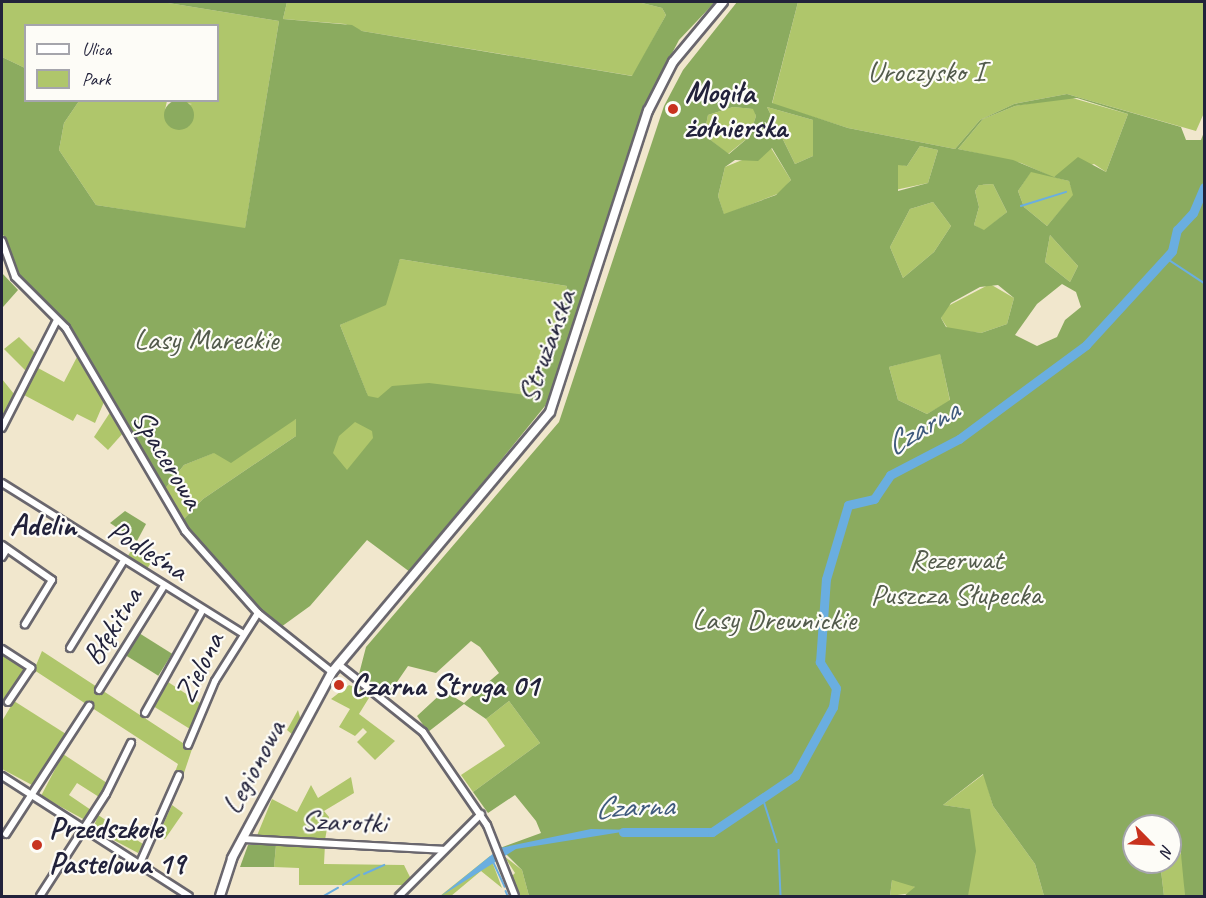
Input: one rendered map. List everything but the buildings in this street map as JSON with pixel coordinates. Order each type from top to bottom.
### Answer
[{"type":"main road","name":"Strużańska","points":[[338,664],[542,426],[567,372],[651,104],[673,62],[723,2]]},
{"type":"main road","name":"Legionowa","points":[[220,897],[242,839],[338,664]]},
{"type":"street","name":"Spacerowa","points":[[2,241],[9,265],[21,287],[57,320],[185,531],[258,613],[332,672]]},
{"type":"street","points":[[2,269],[9,265]]},
{"type":"street","points":[[2,428],[57,320]]},
{"type":"street","name":"Podleśna","points":[[2,483],[123,562],[242,633]]},
{"type":"street","points":[[2,557],[4,547],[52,580],[25,624]]},
{"type":"street","points":[[70,648],[123,562]]},
{"type":"street","name":"Błękitna","points":[[99,690],[164,586]]},
{"type":"street","points":[[145,713],[202,611]]},
{"type":"street","name":"Zielona","points":[[188,745],[242,633],[258,613]]},
{"type":"street","points":[[2,649],[31,668],[8,702]]},
{"type":"street","points":[[338,664],[412,718],[481,814],[515,897]]},
{"type":"street","name":"Błękitna","points":[[6,834],[89,706]]},
{"type":"street","points":[[40,897],[85,828],[131,744]]},
{"type":"street","points":[[140,862],[179,775]]},
{"type":"street","points":[[2,776],[140,862],[189,897]]},
{"type":"street","points":[[399,897],[481,814]]},
{"type":"street","name":"Szarotki","points":[[242,839],[444,850]]},
{"type":"green space","points":[[2,2],[162,2],[279,21],[245,229],[96,205],[59,150],[64,123],[78,102],[167,102],[165,110],[192,104],[179,102],[219,102],[219,24],[24,24],[24,68],[2,57]]},
{"type":"green space","name":"Lasy Mareckie","points":[[162,2],[287,2],[283,19],[352,25],[362,31],[632,76],[666,15],[662,8],[638,2],[715,2],[679,40],[658,80],[625,161],[562,371],[545,406],[410,572],[367,540],[310,606],[281,627],[245,598],[183,520],[203,499],[296,436],[296,419],[231,463],[214,453],[184,465],[164,490],[67,323],[20,280],[2,232],[2,57],[24,68],[24,102],[78,102],[64,123],[59,150],[96,205],[245,228],[279,21]],"holes":[[[400,259],[567,286],[534,396],[429,383],[392,386],[378,398],[368,396],[340,325],[386,305]],[[355,422],[372,431],[373,438],[347,470],[333,453],[339,436]]]},
{"type":"green space","points":[[287,2],[638,2],[662,8],[666,15],[633,76],[362,31],[345,24],[283,19]]},
{"type":"green space","name":"Lasy Drewnickie","points":[[737,2],[798,2],[772,103],[848,128],[955,149],[980,120],[1014,104],[1067,94],[1181,127],[1186,140],[1201,140],[1204,132],[1204,896],[1185,896],[1182,865],[1182,814],[1122,814],[1122,874],[1161,874],[1164,896],[1044,896],[1035,864],[993,806],[983,774],[943,805],[970,809],[976,851],[968,896],[904,896],[915,887],[892,880],[890,896],[529,896],[522,870],[500,848],[541,833],[536,821],[515,795],[488,813],[473,792],[540,743],[509,701],[486,719],[464,704],[428,732],[417,716],[444,691],[464,703],[499,673],[480,647],[471,641],[436,673],[408,666],[388,695],[359,674],[366,647],[559,422],[664,106],[683,70]],"holes":[[[1077,98],[1128,114],[1106,172],[1078,157],[1054,177],[1013,160],[958,149],[983,119],[1015,106]],[[733,107],[753,109],[756,116],[749,137],[729,154],[704,135],[708,115]],[[767,107],[813,120],[813,156],[795,164]],[[920,146],[938,150],[928,183],[898,191],[898,165],[907,166]],[[772,148],[791,180],[776,195],[724,214],[718,196],[725,167],[735,160],[758,161]],[[1031,172],[1069,181],[1073,195],[1047,226],[1024,207],[1018,191]],[[993,184],[1007,212],[984,230],[974,225],[979,207],[975,191],[979,185]],[[933,202],[951,226],[934,252],[903,278],[890,247],[910,209]],[[1050,235],[1078,266],[1070,282],[1045,262]],[[1062,284],[1076,292],[1081,307],[1065,320],[1057,337],[1037,346],[1015,335],[1037,304]],[[998,285],[1014,298],[1007,324],[981,333],[946,327],[941,318],[951,303],[980,287]],[[940,354],[950,400],[927,414],[898,400],[889,367]]]},
{"type":"green space","name":"Uroczysko I","points":[[798,2],[1204,2],[1204,113],[1196,131],[1067,94],[1014,104],[980,120],[955,149],[848,128],[772,104]]},
{"type":"green space","points":[[1069,97],[1128,114],[1106,172],[1094,164],[1054,177],[1069,181],[1074,195],[1047,226],[1024,207],[1018,191],[1031,171],[1048,175],[1021,163],[958,149],[983,119],[1015,106]]},
{"type":"green space","points":[[171,102],[187,102],[193,109],[193,121],[185,129],[173,129],[165,121],[165,109]]},
{"type":"green space","points":[[733,107],[754,109],[756,116],[749,137],[728,154],[704,135],[708,115]]},
{"type":"green space","points":[[767,107],[813,120],[813,156],[795,164]]},
{"type":"green space","points":[[920,146],[938,150],[928,183],[895,190],[898,164],[907,166]]},
{"type":"green space","points":[[771,148],[791,180],[780,193],[724,215],[718,196],[725,167]]},
{"type":"green space","points":[[993,184],[1007,212],[984,231],[974,225],[979,207],[975,191],[979,185]]},
{"type":"green space","points":[[933,202],[951,226],[934,252],[903,278],[890,247],[910,209]]},
{"type":"green space","points":[[1050,235],[1078,266],[1070,282],[1045,262]]},
{"type":"green space","points":[[400,259],[567,286],[535,396],[456,501],[327,467],[333,443],[367,394],[340,325],[376,308],[387,295]]},
{"type":"green space","points":[[2,273],[18,290],[3,307],[2,305]]},
{"type":"green space","points":[[990,284],[1014,298],[1007,324],[981,333],[948,329],[941,318],[946,307]]},
{"type":"green space","points":[[19,337],[35,353],[26,371],[4,349]]},
{"type":"green space","points":[[940,353],[950,401],[927,414],[898,400],[889,367]]},
{"type":"green space","points":[[77,357],[104,402],[95,423],[77,414],[73,421],[24,395],[38,368],[64,382]]},
{"type":"green space","points":[[2,379],[14,394],[2,418]]},
{"type":"green space","points":[[111,411],[124,432],[108,450],[94,437]]},
{"type":"green space","points":[[296,419],[296,436],[203,499],[183,520],[164,490],[184,465]]},
{"type":"green space","points":[[125,511],[146,524],[137,541],[110,523]]},
{"type":"green space","points":[[137,541],[157,553],[145,572],[126,560]]},
{"type":"green space","points":[[139,633],[172,654],[158,676],[125,655]]},
{"type":"green space","points":[[2,651],[24,669],[2,705]]},
{"type":"green space","points":[[42,651],[192,749],[183,776],[175,772],[178,764],[34,670]]},
{"type":"green space","points":[[165,680],[200,703],[190,729],[153,706]]},
{"type":"green space","points":[[349,685],[372,693],[359,714],[395,741],[375,760],[357,742],[367,732],[363,728],[355,736],[339,727],[350,709],[331,699]]},
{"type":"green space","points":[[14,701],[66,734],[32,785],[2,769],[2,721]]},
{"type":"green space","points":[[509,701],[540,743],[473,792],[461,775],[505,746],[486,719]]},
{"type":"green space","points":[[298,710],[301,721],[293,735],[287,730]]},
{"type":"green space","points":[[63,754],[107,783],[99,797],[77,783],[69,795],[91,810],[85,820],[41,796]]},
{"type":"green space","points":[[984,774],[993,806],[1035,864],[1044,896],[968,896],[969,809],[943,805]]},
{"type":"green space","points":[[351,777],[354,793],[324,811],[329,817],[325,840],[256,838],[272,799],[297,812],[311,785],[318,798]]},
{"type":"green space","points":[[172,805],[183,813],[165,839],[158,836]]},
{"type":"green space","points":[[98,815],[143,844],[138,853],[93,829]]},
{"type":"green space","points":[[325,844],[324,864],[404,865],[411,879],[405,885],[299,885],[299,868],[274,867],[276,845]]},
{"type":"green space","points":[[248,845],[276,845],[274,867],[240,867]]},
{"type":"green space","points":[[490,856],[502,888],[481,871],[451,896],[440,896]]},
{"type":"green space","points":[[504,856],[522,870],[529,896],[518,896],[511,877],[515,873]]},
{"type":"green space","points":[[1182,857],[1185,896],[1164,896],[1161,874],[1182,874]]},
{"type":"green space","points":[[892,880],[906,881],[916,888],[913,893],[890,896]]},
{"type":"water","points":[[591,829],[634,830],[516,849],[441,896],[500,848]]},
{"type":"waterway","name":"Czarna","points":[[623,832],[712,832],[795,776],[833,707],[836,688],[820,662],[826,579],[848,505],[874,499],[890,475],[959,439],[1086,345],[1172,251],[1177,230],[1193,213],[1204,187]]},
{"type":"waterway","points":[[1021,206],[1066,192]]},
{"type":"waterway","points":[[1166,258],[1204,283]]},
{"type":"waterway","points":[[764,801],[777,842]]},
{"type":"waterway","points":[[779,850],[781,896]]},
{"type":"waterway","points":[[494,863],[505,887]]},
{"type":"waterway","points":[[364,874],[384,865]]},
{"type":"waterway","points":[[343,885],[359,875]]},
{"type":"waterway","points":[[324,896],[338,888]]},
{"type":"waterway","points":[[506,891],[508,896]]},
{"type":"place","name":"Mogiła żołnierska","points":[[673,109]]},
{"type":"place","name":"Czarna Struga 01","points":[[339,685]]},
{"type":"place","name":"Przedszkole Pastelowa 19","points":[[37,845]]},
{"type":"district","name":"Adelin","points":[[43,525]]},
{"type":"park label","name":"Rezerwat Puszcza Słupecka","points":[[956,576]]}]
